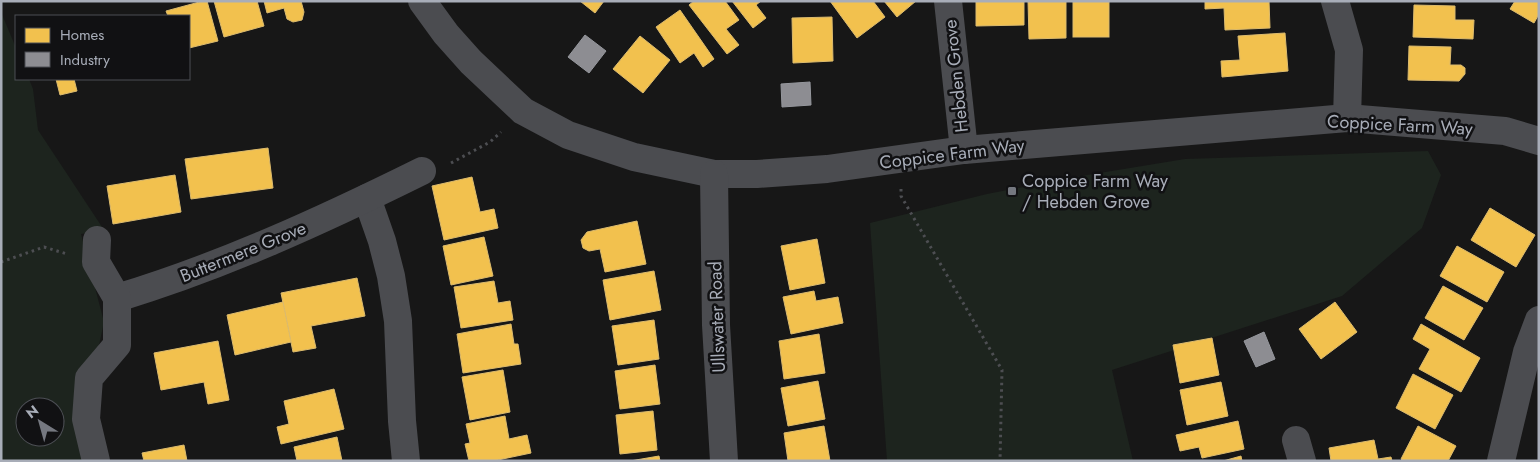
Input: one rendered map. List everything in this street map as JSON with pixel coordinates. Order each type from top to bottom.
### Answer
[{"type":"street","name":"Coppice Farm Way","points":[[422,1],[446,34],[471,62],[523,111],[568,135],[625,154],[714,174],[757,174],[827,169],[964,150],[1347,118],[1505,131],[1539,141]]},
{"type":"street","name":"Hebden Grove","points":[[948,1],[964,150]]},
{"type":"street","points":[[1335,1],[1349,50],[1347,118]]},
{"type":"street","name":"Buttermere Grove","points":[[117,298],[206,269],[367,198],[422,171]]},
{"type":"street","name":"Ullswater Road","points":[[714,174],[716,325],[724,461]]},
{"type":"street","points":[[367,198],[391,276],[398,321],[402,421],[406,461]]},
{"type":"street","points":[[96,251],[117,298],[117,345],[89,378],[86,419],[96,461]]},
{"type":"street","points":[[1501,461],[1527,352],[1539,320]]},
{"type":"path","points":[[422,171],[430,167],[433,172],[490,142],[523,111]]},
{"type":"path","points":[[902,159],[901,196],[1002,370],[1000,461]]},
{"type":"path","points":[[1,262],[44,247],[96,251]]},
{"type":"shaded area","points":[[1,12],[15,46],[15,80],[29,80],[33,89],[38,130],[104,230],[81,234],[104,322],[98,350],[85,461],[1,461]]},
{"type":"shaded area","points":[[1428,151],[1441,175],[1422,228],[1342,296],[1112,370],[1133,461],[887,461],[870,223],[987,194],[1185,159]]},
{"type":"building: Homes","points":[[207,1],[218,41],[190,48],[190,15],[168,15],[166,11]]},
{"type":"building: Homes","points":[[214,1],[257,1],[264,26],[224,37]]},
{"type":"building: Homes","points":[[264,1],[301,1],[304,12],[302,20],[293,22],[287,19],[284,8],[267,13]]},
{"type":"building: Homes","points":[[580,1],[604,1],[595,13]]},
{"type":"building: Homes","points":[[694,1],[725,1],[739,20],[726,29],[739,45],[727,54],[689,5]]},
{"type":"building: Homes","points":[[732,1],[761,1],[756,5],[766,18],[753,28]]},
{"type":"building: Homes","points":[[830,1],[873,1],[885,17],[857,38]]},
{"type":"building: Homes","points":[[884,1],[916,1],[897,17]]},
{"type":"building: Homes","points":[[976,1],[1024,1],[1024,25],[976,26]]},
{"type":"building: Homes","points":[[1028,1],[1066,1],[1066,38],[1029,39]]},
{"type":"building: Homes","points":[[1073,1],[1109,1],[1109,37],[1073,37]]},
{"type":"building: Homes","points":[[1205,1],[1269,1],[1270,28],[1225,30],[1224,8],[1205,9]]},
{"type":"building: Homes","points":[[1515,1],[1539,1],[1539,14],[1534,23],[1510,9]]},
{"type":"building: Homes","points":[[1414,5],[1455,6],[1455,20],[1474,20],[1473,39],[1413,37]]},
{"type":"building: Homes","points":[[680,10],[714,59],[703,67],[694,53],[680,63],[656,27]]},
{"type":"building: Homes","points":[[832,17],[833,61],[793,63],[792,18]]},
{"type":"building: Homes","points":[[1285,33],[1288,71],[1222,77],[1221,61],[1240,60],[1238,36]]},
{"type":"building: Homes","points":[[640,36],[670,60],[643,93],[613,69]]},
{"type":"building: Homes","points":[[1409,46],[1451,47],[1450,65],[1461,65],[1465,68],[1465,74],[1459,81],[1408,80]]},
{"type":"building: Homes","points":[[56,80],[74,80],[77,91],[60,95]]},
{"type":"building: Homes","points":[[268,148],[273,188],[191,199],[185,159]]},
{"type":"building: Homes","points":[[175,175],[181,212],[113,224],[107,186]]},
{"type":"building: Homes","points":[[472,177],[480,212],[494,209],[498,228],[444,240],[432,186]]},
{"type":"building: Homes","points":[[1490,208],[1535,235],[1516,267],[1471,240]]},
{"type":"building: Homes","points":[[637,221],[646,264],[605,272],[600,249],[589,251],[583,248],[581,240],[587,232]]},
{"type":"building: Homes","points":[[484,237],[493,276],[451,285],[443,246]]},
{"type":"building: Homes","points":[[817,239],[825,283],[790,290],[781,246]]},
{"type":"building: Homes","points":[[1457,246],[1504,272],[1487,302],[1440,276]]},
{"type":"building: Homes","points":[[654,271],[661,310],[610,320],[603,280]]},
{"type":"building: Homes","points":[[357,278],[365,316],[311,326],[316,348],[293,352],[281,293]]},
{"type":"building: Homes","points":[[494,281],[498,303],[510,301],[513,320],[461,328],[454,287]]},
{"type":"building: Homes","points":[[1443,286],[1483,308],[1464,340],[1425,318]]},
{"type":"building: Homes","points":[[814,291],[816,301],[838,297],[843,323],[791,334],[783,297]]},
{"type":"building: Homes","points":[[283,302],[291,342],[235,355],[227,315]]},
{"type":"building: Homes","points":[[1335,302],[1357,332],[1321,359],[1299,329]]},
{"type":"building: Homes","points":[[654,320],[659,359],[618,365],[612,326]]},
{"type":"building: Homes","points":[[511,324],[514,344],[518,344],[521,364],[463,373],[457,334]]},
{"type":"building: Homes","points":[[1421,324],[1480,358],[1461,392],[1419,369],[1430,349],[1413,339]]},
{"type":"building: Homes","points":[[819,334],[825,373],[784,379],[779,341]]},
{"type":"building: Homes","points":[[1212,338],[1219,375],[1180,383],[1173,345]]},
{"type":"building: Homes","points":[[218,341],[229,400],[208,404],[204,382],[161,390],[154,353]]},
{"type":"building: Homes","points":[[655,365],[660,404],[620,409],[615,371]]},
{"type":"building: Homes","points":[[503,370],[510,412],[470,420],[462,377]]},
{"type":"building: Homes","points":[[1413,374],[1453,395],[1435,429],[1396,408]]},
{"type":"building: Homes","points":[[818,381],[825,419],[788,426],[781,388]]},
{"type":"building: Homes","points":[[1221,382],[1228,416],[1187,425],[1180,390]]},
{"type":"building: Homes","points":[[334,389],[344,429],[281,444],[277,427],[289,424],[284,401]]},
{"type":"building: Homes","points":[[653,411],[657,450],[620,454],[616,415]]},
{"type":"building: Homes","points":[[505,416],[509,439],[527,435],[531,453],[493,461],[469,461],[465,444],[470,443],[466,424]]},
{"type":"building: Homes","points":[[1238,421],[1244,449],[1202,458],[1199,447],[1180,451],[1176,435]]},
{"type":"building: Homes","points":[[824,426],[830,461],[788,461],[784,433]]},
{"type":"building: Homes","points":[[1418,426],[1456,446],[1448,461],[1403,461],[1401,459]]},
{"type":"building: Homes","points":[[337,437],[342,461],[297,461],[294,447]]},
{"type":"building: Homes","points":[[1374,440],[1378,459],[1391,457],[1392,461],[1331,461],[1329,448]]},
{"type":"building: Homes","points":[[184,445],[187,461],[144,461],[142,453]]},
{"type":"building: Homes","points":[[659,456],[660,461],[630,461]]},
{"type":"building: Homes","points":[[1241,456],[1242,461],[1223,461]]},
{"type":"building: Industry","points":[[585,35],[606,51],[589,73],[568,57]]},
{"type":"building: Industry","points":[[810,82],[811,105],[782,107],[781,84]]},
{"type":"building: Industry","points":[[1264,332],[1275,359],[1256,367],[1244,341]]},
{"type":"place","name":"Coppice Farm Way / Hebden Grove","points":[[1012,191]]}]
